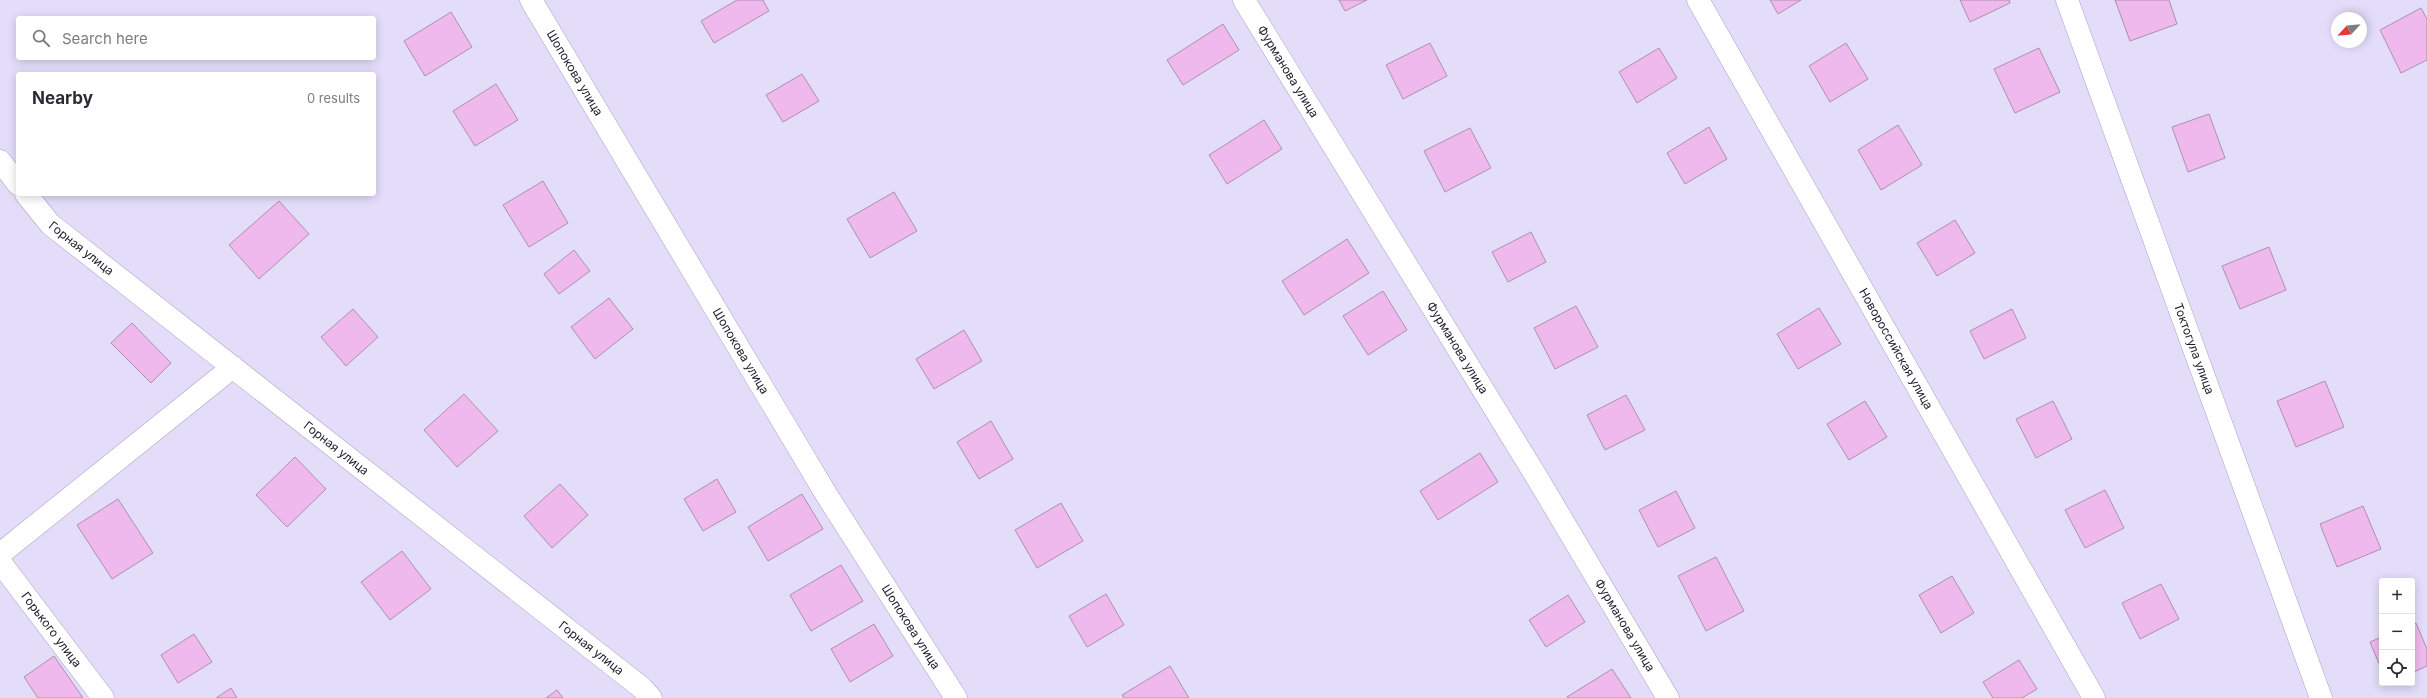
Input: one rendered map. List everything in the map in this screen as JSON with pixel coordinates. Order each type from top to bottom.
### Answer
[{"type":"street","name":"Шопокова улица","points":[[531,0],[826,494],[956,698]]},
{"type":"street","name":"Фурманова улица","points":[[1244,0],[1534,474],[1668,698]]},
{"type":"street","name":"Новороссийская улица","points":[[1698,0],[2094,698]]},
{"type":"street","name":"Токтогула улица","points":[[2067,0],[2321,698]]},
{"type":"street","points":[[0,161],[16,181]]},
{"type":"street","name":"Горная улица","points":[[28,196],[50,224],[629,678],[651,698]]},
{"type":"street","points":[[0,554],[233,367]]},
{"type":"street","name":"Горького улица","points":[[0,562],[104,698]]},
{"type":"building","points":[[737,0],[763,0],[769,11],[714,43],[701,21]]},
{"type":"building","points":[[1339,0],[1367,0],[1345,11]]},
{"type":"building","points":[[1770,0],[1801,0],[1778,14]]},
{"type":"building","points":[[1960,0],[2009,0],[2010,3],[1970,22]]},
{"type":"building","points":[[2115,0],[2169,0],[2177,24],[2130,41]]},
{"type":"building","points":[[2421,8],[2427,19],[2427,60],[2401,73],[2380,30]]},
{"type":"building","points":[[451,12],[472,47],[425,76],[404,41]]},
{"type":"building","points":[[1223,24],[1239,50],[1183,85],[1167,60]]},
{"type":"building","points":[[1430,43],[1447,76],[1403,99],[1386,65]]},
{"type":"building","points":[[1846,43],[1868,79],[1830,102],[1809,66]]},
{"type":"building","points":[[1659,48],[1677,78],[1637,103],[1619,72]]},
{"type":"building","points":[[2039,48],[2060,92],[2015,113],[1994,69]]},
{"type":"building","points":[[802,74],[819,101],[783,122],[766,95]]},
{"type":"building","points":[[496,84],[518,120],[475,146],[453,111]]},
{"type":"building","points":[[2209,114],[2225,158],[2188,172],[2172,127]]},
{"type":"building","points":[[1264,120],[1282,149],[1227,184],[1209,155]]},
{"type":"building","points":[[1898,125],[1922,165],[1881,190],[1858,150]]},
{"type":"building","points":[[1709,127],[1727,159],[1685,184],[1667,153]]},
{"type":"building","points":[[1470,128],[1491,168],[1445,192],[1424,151]]},
{"type":"building","points":[[543,181],[568,223],[529,247],[503,205]]},
{"type":"building","points":[[894,192],[917,231],[870,258],[847,219]]},
{"type":"building","points":[[279,201],[309,234],[259,279],[229,245]]},
{"type":"building","points":[[1955,220],[1975,253],[1937,276],[1917,243]]},
{"type":"building","points":[[1531,232],[1546,262],[1508,282],[1492,252]]},
{"type":"building","points":[[1347,239],[1369,273],[1304,315],[1282,281]]},
{"type":"building","points":[[2269,247],[2286,290],[2240,309],[2222,266]]},
{"type":"building","points":[[574,250],[590,271],[559,294],[544,274]]},
{"type":"building","points":[[1383,291],[1407,330],[1368,355],[1343,316]]},
{"type":"building","points":[[609,298],[633,329],[595,359],[571,327]]},
{"type":"building","points":[[1576,306],[1598,347],[1555,369],[1534,328]]},
{"type":"building","points":[[1819,308],[1841,344],[1798,369],[1777,334]]},
{"type":"building","points":[[353,309],[378,337],[346,366],[321,337]]},
{"type":"building","points":[[2012,309],[2026,338],[1984,359],[1970,331]]},
{"type":"building","points":[[132,323],[171,363],[151,383],[111,343]]},
{"type":"building","points":[[964,330],[982,361],[934,389],[916,359]]},
{"type":"building","points":[[2325,381],[2344,427],[2296,447],[2277,401]]},
{"type":"building","points":[[464,394],[498,431],[457,467],[424,430]]},
{"type":"building","points":[[1626,395],[1645,430],[1605,450],[1587,415]]},
{"type":"building","points":[[1865,401],[1887,437],[1849,460],[1827,424]]},
{"type":"building","points":[[2053,401],[2072,439],[2036,458],[2016,419]]},
{"type":"building","points":[[991,421],[1013,459],[979,479],[957,442]]},
{"type":"building","points":[[1480,453],[1498,482],[1438,520],[1420,491]]},
{"type":"building","points":[[295,457],[326,489],[287,527],[256,495]]},
{"type":"building","points":[[717,479],[736,512],[703,531],[684,499]]},
{"type":"building","points":[[560,484],[588,515],[552,548],[524,516]]},
{"type":"building","points":[[2105,490],[2124,528],[2085,548],[2065,510]]},
{"type":"building","points":[[1676,491],[1695,528],[1658,547],[1639,510]]},
{"type":"building","points":[[802,494],[823,529],[768,561],[748,527]]},
{"type":"building","points":[[118,499],[153,553],[112,579],[77,525]]},
{"type":"building","points":[[1061,503],[1083,541],[1037,568],[1015,530]]},
{"type":"building","points":[[2363,506],[2381,549],[2337,567],[2320,524]]},
{"type":"building","points":[[402,551],[431,589],[390,620],[361,582]]},
{"type":"building","points":[[1716,557],[1744,611],[1706,631],[1678,576]]},
{"type":"building","points":[[841,565],[863,601],[811,631],[790,595]]},
{"type":"building","points":[[1952,576],[1974,613],[1941,633],[1919,595]]},
{"type":"building","points":[[2161,584],[2179,619],[2140,639],[2122,603]]},
{"type":"building","points":[[1106,594],[1124,625],[1087,647],[1069,616]]},
{"type":"building","points":[[1568,595],[1585,622],[1546,647],[1529,620]]},
{"type":"building","points":[[874,624],[893,656],[850,682],[831,649]]},
{"type":"building","points":[[2415,624],[2427,649],[2427,666],[2415,672],[2415,650]]},
{"type":"building","points":[[194,634],[212,662],[178,683],[161,655]]},
{"type":"building","points":[[2379,638],[2379,664],[2370,642]]},
{"type":"building","points":[[54,656],[83,698],[38,698],[24,677]]},
{"type":"building","points":[[2019,660],[2037,689],[2022,698],[1993,698],[1983,682]]},
{"type":"building","points":[[1170,666],[1189,698],[1124,698],[1122,695]]},
{"type":"building","points":[[1612,669],[1631,698],[1567,698],[1567,697]]},
{"type":"building","points":[[231,688],[237,698],[216,698]]},
{"type":"building","points":[[557,690],[563,698],[546,698]]}]
